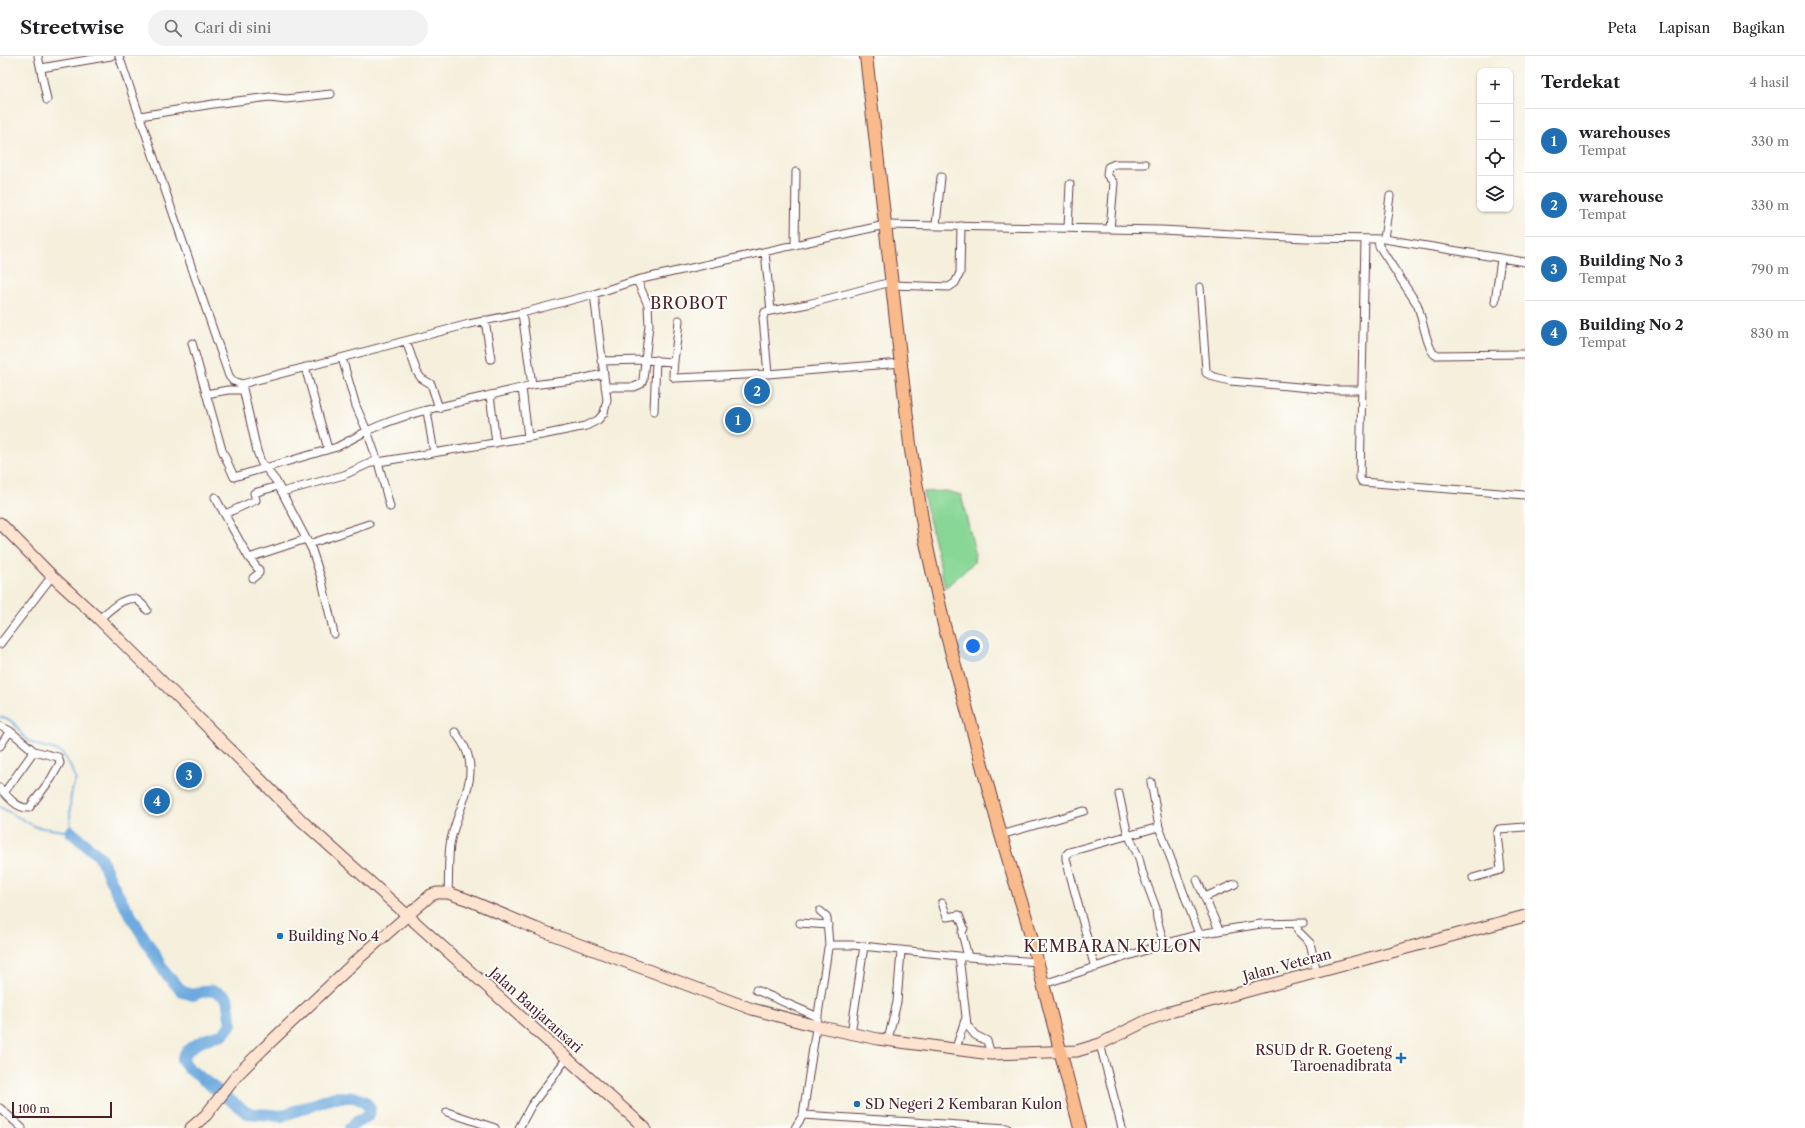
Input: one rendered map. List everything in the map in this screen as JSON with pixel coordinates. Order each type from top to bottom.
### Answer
[{"type":"main road","points":[[866,56],[911,451],[925,538],[944,625],[1001,836],[1044,984],[1080,1128]]},
{"type":"street","points":[[38,56],[47,100]]},
{"type":"street","points":[[41,68],[111,56]]},
{"type":"street","points":[[120,56],[229,376],[233,381],[242,387],[257,451],[265,468],[280,489],[307,542],[322,581],[334,634]]},
{"type":"street","points":[[140,116],[213,104],[270,97],[286,99],[330,94]]},
{"type":"street","points":[[1110,229],[1114,183],[1107,175],[1108,166],[1115,164],[1144,164]]},
{"type":"street","points":[[795,245],[796,172]]},
{"type":"street","points":[[936,226],[941,177]]},
{"type":"street","points":[[1068,228],[1070,184]]},
{"type":"street","points":[[1390,196],[1379,246],[1416,304],[1420,312],[1430,349],[1435,355],[1525,354]]},
{"type":"street","points":[[206,394],[242,387],[305,367],[485,320],[594,294],[637,280],[886,226],[1110,229],[1304,238],[1365,238],[1381,239],[1525,262]]},
{"type":"street","points":[[768,374],[763,318],[765,312],[808,304],[892,283],[949,287],[955,283],[960,274],[961,226]]},
{"type":"street","points":[[1365,238],[1360,478],[1362,482],[1525,495]]},
{"type":"street","points":[[765,252],[771,311]]},
{"type":"street","points":[[1495,302],[1501,259]]},
{"type":"street","points":[[605,387],[639,386],[643,380],[649,324],[648,305],[637,280]]},
{"type":"street","points":[[1200,288],[1206,370],[1209,375],[1230,381],[1333,390],[1362,390]]},
{"type":"street","points":[[225,514],[256,500],[254,495],[256,492],[280,489],[344,475],[378,461],[496,443],[586,426],[598,420],[606,407],[607,400],[602,374],[594,294]]},
{"type":"street","points":[[522,312],[532,385]]},
{"type":"street","points":[[485,320],[491,359]]},
{"type":"street","points":[[680,320],[677,344],[672,362],[673,376],[675,378],[768,374],[901,364]]},
{"type":"street","points":[[406,341],[421,378],[431,384],[439,408]]},
{"type":"street","points":[[192,343],[222,450],[232,476],[238,477],[328,449],[384,423],[532,385],[602,374]]},
{"type":"street","points":[[342,358],[356,406],[378,461],[390,507]]},
{"type":"street","points":[[601,361],[656,360],[672,362]]},
{"type":"street","points":[[654,411],[656,360]]},
{"type":"street","points":[[305,367],[328,449]]},
{"type":"street","points":[[522,388],[528,437]]},
{"type":"street","points":[[490,395],[496,443]]},
{"type":"street","points":[[427,411],[434,453]]},
{"type":"street","points":[[215,497],[259,572],[253,578]]},
{"type":"street","name":"Jalan Banjaransari","points":[[0,523],[52,576],[98,619],[302,821],[645,1128]]},
{"type":"street","points":[[250,558],[369,524]]},
{"type":"street","points":[[0,644],[52,576]]},
{"type":"street","points":[[98,619],[122,601],[130,599],[139,601],[147,610]]},
{"type":"street","points":[[0,726],[10,731],[34,751],[60,759],[57,770],[52,779],[28,808],[12,801],[2,791],[34,751]]},
{"type":"street","points":[[0,746],[10,731]]},
{"type":"street","points":[[191,1128],[206,1116],[238,1074],[263,1049],[408,915],[431,895],[437,893],[448,893],[450,844],[455,822],[467,789],[470,775],[466,750],[455,732]]},
{"type":"street","points":[[1151,782],[1159,827],[1199,934]]},
{"type":"street","points":[[1119,794],[1128,836],[1139,858],[1142,871],[1156,908],[1157,919],[1164,944]]},
{"type":"street","points":[[1001,836],[1084,811]]},
{"type":"street","points":[[1095,968],[1066,855],[1069,852],[1159,827]]},
{"type":"street","points":[[1473,878],[1501,870],[1498,834],[1499,829],[1525,827]]},
{"type":"street","points":[[1197,880],[1219,930]]},
{"type":"street","points":[[1205,897],[1235,884]]},
{"type":"street","name":"Jalan. Veteran","points":[[448,893],[466,899],[534,928],[752,1009],[817,1022],[851,1034],[991,1054],[1077,1051],[1100,1044],[1148,1020],[1170,1012],[1525,916]]},
{"type":"street","points":[[942,903],[947,917],[959,915],[964,928],[962,933],[968,957]]},
{"type":"street","points":[[795,1128],[803,1115],[829,946],[826,916],[820,911]]},
{"type":"street","points":[[800,923],[828,925]]},
{"type":"street","points":[[1044,984],[1164,944],[1199,934],[1261,924],[1300,923],[1298,931],[1310,943],[1317,972]]},
{"type":"street","points":[[829,946],[835,944],[864,946],[901,951],[1038,962]]},
{"type":"street","points":[[851,1034],[864,946]]},
{"type":"street","points":[[888,1040],[897,1002],[901,951]]},
{"type":"street","points":[[956,1048],[965,1020],[959,956]]},
{"type":"street","points":[[756,990],[817,1022]]},
{"type":"street","points":[[965,1020],[975,1035],[987,1041],[991,1054]]},
{"type":"street","points":[[1100,1044],[1122,1128]]},
{"type":"street","points":[[519,1128],[531,1106],[567,1058]]},
{"type":"street","points":[[0,1108],[22,1128]]},
{"type":"street","points":[[448,1112],[495,1128]]},
{"type":"street","points":[[803,1115],[955,1126],[1007,1128]]},
{"type":"green space","points":[[947,491],[961,495],[975,552],[974,563],[945,588],[923,492]]},
{"type":"waterway","points":[[0,717],[9,719],[15,724],[25,738],[34,744],[56,750],[63,754],[68,761],[76,779],[73,785],[71,798],[71,832],[36,827],[0,807]]},
{"type":"waterway","points":[[71,832],[100,857],[116,891],[166,974],[183,992],[193,995],[210,990],[218,992],[227,998],[231,1024],[223,1035],[200,1042],[185,1054],[182,1059],[188,1068],[247,1113],[281,1116],[335,1097],[354,1097],[364,1101],[370,1108],[369,1115],[355,1123],[350,1128]]},
{"type":"place","name":"warehouse","points":[[757,391]]},
{"type":"place","name":"warehouses","points":[[738,420]]},
{"type":"place","name":"Building No 3","points":[[189,775]]},
{"type":"place","name":"Building No 2","points":[[157,801]]},
{"type":"place","name":"Building No 4","points":[[280,936]]},
{"type":"place","name":"RSUD dr R. Goeteng Taroenadibrata","points":[[1401,1058]]},
{"type":"place","name":"SD Negeri 2 Kembaran Kulon","points":[[857,1104]]},
{"type":"district","name":"BROBOT","points":[[689,303]]},
{"type":"district","name":"KEMBARAN KULON","points":[[1113,946]]}]
